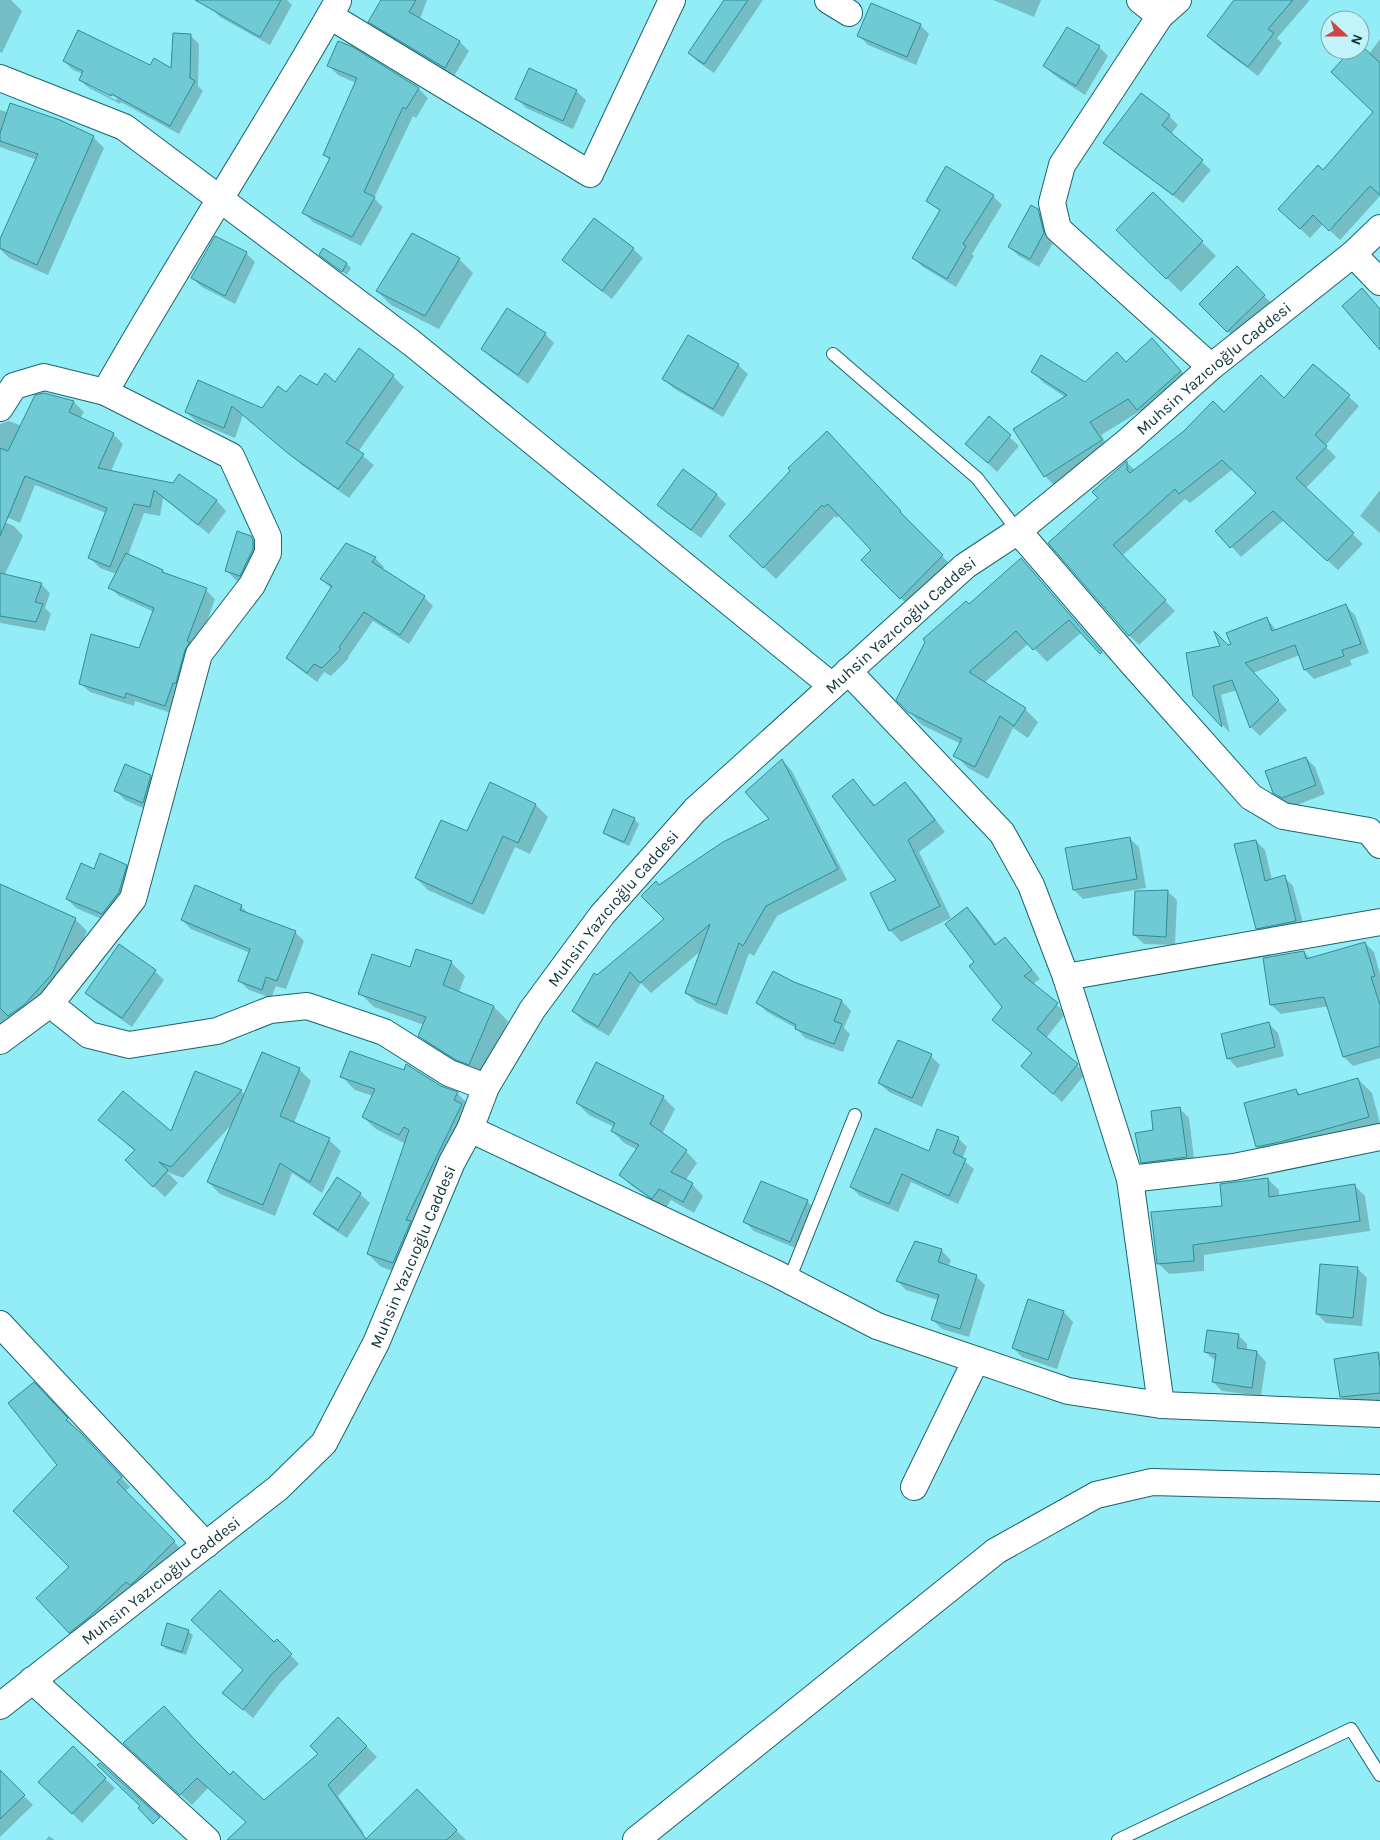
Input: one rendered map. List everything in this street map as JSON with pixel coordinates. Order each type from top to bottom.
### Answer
[{"type":"street","points":[[105,392],[156,302],[286,93],[334,8],[590,174],[672,0]]},
{"type":"street","points":[[1160,5],[1062,165],[1052,203],[1058,230],[1211,367]]},
{"type":"street","points":[[0,78],[124,127],[220,199],[412,344],[840,678],[1002,833],[1031,884],[1066,977],[1130,1180],[1161,1405]]},
{"type":"street","name":"Muhsin Yazıcıoğlu Caddesi","points":[[0,1706],[278,1488],[324,1443],[376,1343],[452,1162],[470,1129],[486,1088],[532,1010],[602,915],[695,810],[965,566],[1018,530],[1129,440],[1211,367],[1352,254],[1380,228]]},
{"type":"street","points":[[1352,254],[1380,282]]},
{"type":"street","points":[[0,408],[14,386],[44,377],[105,392],[231,456],[268,537],[268,553],[252,585],[199,654],[133,898],[50,1004],[0,1041]]},
{"type":"street","points":[[1018,530],[1251,798],[1283,816],[1369,831],[1380,845]]},
{"type":"street","points":[[1066,977],[1380,922]]},
{"type":"street","points":[[50,1004],[89,1036],[130,1045],[217,1030],[270,1010],[307,1006],[384,1032],[449,1073],[486,1088]]},
{"type":"street","points":[[470,1129],[788,1280],[877,1326],[1068,1391],[1161,1405],[1380,1414]]},
{"type":"street","points":[[1130,1180],[1234,1167],[1380,1137]]},
{"type":"street","points":[[0,1324],[206,1544]]},
{"type":"street","points":[[914,1487],[976,1360]]},
{"type":"street","points":[[636,1840],[996,1551],[1096,1495],[1152,1482],[1380,1488]]},
{"type":"street","points":[[32,1680],[207,1840]]},
{"type":"lane","points":[[832,354],[977,478],[1018,530]]},
{"type":"lane","points":[[788,1280],[855,1115]]},
{"type":"lane","points":[[1118,1840],[1351,1729],[1380,1775]]},
{"type":"building","points":[[195,0],[281,0],[260,37]]},
{"type":"building","points":[[381,0],[416,0],[409,12],[460,41],[445,68],[368,22]]},
{"type":"building","points":[[724,0],[748,0],[704,64],[688,53]]},
{"type":"building","points":[[1234,0],[1293,0],[1268,29],[1274,33],[1248,67],[1207,36]]},
{"type":"building","points":[[871,3],[921,24],[907,57],[857,36]]},
{"type":"building","points":[[1067,27],[1100,46],[1076,86],[1043,66]]},
{"type":"building","points":[[78,30],[150,65],[154,58],[171,68],[173,33],[191,34],[190,78],[195,81],[170,126],[112,94],[111,96],[79,80],[83,71],[63,61]]},
{"type":"building","points":[[338,41],[353,47],[419,88],[406,109],[403,107],[364,192],[375,197],[352,237],[302,213],[330,158],[323,155],[357,78],[327,66]]},
{"type":"building","points":[[1370,54],[1380,63],[1380,195],[1370,186],[1329,231],[1313,215],[1300,229],[1278,209],[1318,165],[1323,170],[1373,112],[1331,72],[1342,60],[1370,60]]},
{"type":"building","points":[[529,68],[577,90],[563,121],[515,99]]},
{"type":"building","points":[[1141,93],[1170,115],[1162,125],[1203,160],[1173,195],[1103,143]]},
{"type":"building","points":[[10,103],[60,120],[94,136],[37,265],[0,248],[0,239],[38,154],[0,141],[0,133]]},
{"type":"building","points":[[946,166],[994,195],[963,244],[966,246],[947,279],[912,258],[940,210],[926,201]]},
{"type":"building","points":[[1153,192],[1203,241],[1166,279],[1116,230]]},
{"type":"building","points":[[1031,205],[1038,209],[1044,233],[1030,259],[1008,247]]},
{"type":"building","points":[[594,218],[634,248],[602,291],[562,260]]},
{"type":"building","points":[[412,233],[460,258],[425,316],[376,291]]},
{"type":"building","points":[[215,236],[247,252],[225,296],[191,278]]},
{"type":"building","points":[[323,248],[347,263],[342,272],[319,255]]},
{"type":"building","points":[[1237,266],[1265,295],[1227,332],[1199,304]]},
{"type":"building","points":[[1362,288],[1380,309],[1380,350],[1342,306]]},
{"type":"building","points":[[507,308],[546,333],[518,375],[481,349]]},
{"type":"building","points":[[688,335],[739,364],[713,409],[662,379]]},
{"type":"building","points":[[1152,338],[1181,371],[1137,410],[1128,399],[1090,422],[1102,440],[1044,477],[1013,429],[1067,395],[1031,372],[1041,355],[1085,382],[1117,352],[1126,362]]},
{"type":"building","points":[[359,348],[394,375],[346,443],[364,454],[338,489],[290,455],[232,406],[224,428],[185,412],[198,380],[262,408],[278,386],[286,392],[300,375],[317,385],[325,373],[335,382]]},
{"type":"building","points":[[1313,364],[1350,395],[1315,435],[1327,446],[1296,478],[1354,533],[1327,561],[1273,511],[1230,548],[1215,531],[1256,493],[1222,460],[1179,494],[1175,489],[1113,545],[1166,600],[1129,636],[1048,543],[1098,498],[1092,492],[1127,461],[1127,470],[1130,473],[1184,431],[1213,401],[1224,412],[1261,375],[1284,398]]},
{"type":"building","points":[[44,393],[74,401],[69,412],[114,433],[98,468],[173,483],[179,474],[217,500],[198,525],[154,490],[150,507],[134,504],[110,567],[88,558],[107,508],[25,476],[0,536],[0,448],[8,451],[35,395]]},
{"type":"building","points":[[989,416],[1011,435],[988,463],[965,444]]},
{"type":"building","points":[[827,431],[900,512],[943,555],[900,599],[861,560],[871,550],[828,504],[824,507],[822,505],[763,568],[729,536],[790,471],[788,468]]},
{"type":"building","points":[[683,469],[717,494],[691,530],[657,505]]},
{"type":"building","points":[[237,531],[251,536],[253,540],[253,549],[240,576],[225,571]]},
{"type":"building","points":[[346,543],[376,557],[372,562],[425,596],[400,635],[364,612],[339,647],[341,649],[322,668],[314,664],[307,673],[286,658],[332,586],[320,579]]},
{"type":"building","points":[[126,553],[163,570],[162,572],[207,588],[187,641],[190,642],[185,650],[176,683],[173,683],[165,706],[126,693],[125,698],[79,684],[91,634],[139,648],[154,608],[108,588]]},
{"type":"building","points":[[1021,558],[1102,652],[1100,654],[1069,620],[1033,650],[1016,631],[969,672],[1026,708],[1014,726],[1000,716],[975,767],[953,756],[962,739],[908,712],[896,700],[925,642],[923,639],[966,601],[969,604]]},
{"type":"building","points":[[0,573],[42,583],[35,602],[43,604],[36,622],[0,616]]},
{"type":"building","points":[[1346,604],[1361,644],[1342,650],[1344,656],[1304,670],[1295,645],[1245,663],[1279,700],[1250,728],[1232,680],[1213,686],[1222,727],[1193,696],[1186,653],[1220,646],[1214,631],[1228,645],[1231,644],[1226,633],[1267,617],[1272,631]]},
{"type":"building","points":[[1306,757],[1316,785],[1282,798],[1273,793],[1265,771]]},
{"type":"building","points":[[782,759],[838,869],[766,906],[743,946],[739,943],[716,1005],[685,993],[710,924],[640,983],[630,972],[598,1027],[572,1011],[594,973],[597,975],[664,919],[641,896],[656,881],[659,885],[723,842],[769,819],[745,792]]},
{"type":"building","points":[[125,764],[151,775],[143,803],[114,791]]},
{"type":"building","points":[[853,779],[874,806],[905,782],[935,820],[908,840],[940,906],[889,931],[870,893],[896,880],[832,796]]},
{"type":"building","points":[[490,782],[536,804],[518,843],[503,836],[472,904],[415,878],[441,820],[467,831]]},
{"type":"building","points":[[613,809],[635,818],[624,842],[603,833]]},
{"type":"building","points":[[1130,837],[1137,879],[1073,890],[1065,848]]},
{"type":"building","points":[[1256,840],[1265,881],[1285,875],[1296,921],[1256,929],[1234,844]]},
{"type":"building","points":[[100,853],[127,865],[119,892],[102,914],[66,899],[81,863],[94,869]]},
{"type":"building","points":[[0,884],[76,918],[52,974],[24,1005],[8,1016],[0,1008]]},
{"type":"building","points":[[195,885],[242,905],[240,910],[296,931],[277,981],[266,977],[262,990],[238,981],[250,949],[181,920]]},
{"type":"building","points":[[1168,890],[1166,937],[1133,935],[1135,891]]},
{"type":"building","points":[[967,907],[995,945],[1005,937],[1032,970],[1024,976],[1058,1003],[1037,1029],[1078,1064],[1053,1094],[1021,1066],[1032,1053],[992,1020],[1002,1007],[969,966],[974,962],[945,924]]},
{"type":"building","points":[[1365,942],[1375,976],[1371,977],[1380,1005],[1380,1046],[1343,1057],[1324,997],[1270,1005],[1263,958],[1304,951],[1306,959]]},
{"type":"building","points":[[119,944],[156,970],[122,1018],[85,993]]},
{"type":"building","points":[[416,949],[452,961],[443,985],[494,1006],[469,1065],[456,1060],[418,1036],[426,1017],[358,994],[372,954],[410,967]]},
{"type":"building","points":[[773,971],[794,982],[842,1000],[834,1021],[842,1024],[834,1044],[795,1029],[796,1025],[756,1003]]},
{"type":"building","points":[[1269,1022],[1275,1047],[1227,1059],[1221,1034]]},
{"type":"building","points":[[898,1040],[932,1054],[912,1098],[878,1083]]},
{"type":"building","points":[[350,1051],[404,1070],[406,1064],[441,1086],[458,1092],[454,1100],[462,1104],[406,1220],[411,1221],[393,1263],[367,1254],[409,1130],[404,1127],[399,1135],[362,1117],[375,1089],[340,1077]]},
{"type":"building","points":[[262,1052],[300,1068],[280,1116],[330,1138],[310,1182],[280,1163],[263,1205],[207,1182]]},
{"type":"building","points":[[596,1062],[664,1096],[650,1124],[687,1150],[671,1172],[693,1183],[683,1202],[659,1189],[652,1199],[619,1175],[639,1145],[611,1131],[615,1123],[576,1103]]},
{"type":"building","points":[[195,1071],[242,1090],[171,1167],[159,1162],[168,1170],[153,1187],[125,1160],[135,1150],[98,1120],[123,1091],[171,1131]]},
{"type":"building","points":[[1358,1078],[1369,1117],[1256,1147],[1244,1103],[1296,1089],[1298,1095]]},
{"type":"building","points":[[1180,1107],[1187,1157],[1141,1163],[1135,1133],[1153,1130],[1151,1111]]},
{"type":"building","points":[[875,1128],[929,1151],[937,1129],[959,1137],[953,1153],[966,1159],[949,1196],[902,1174],[889,1204],[850,1187]]},
{"type":"building","points":[[337,1177],[361,1193],[338,1230],[313,1214]]},
{"type":"building","points":[[1268,1178],[1269,1197],[1355,1184],[1360,1221],[1193,1245],[1194,1261],[1157,1264],[1151,1212],[1222,1206],[1220,1184]]},
{"type":"building","points":[[761,1181],[808,1200],[790,1242],[743,1222]]},
{"type":"building","points":[[915,1241],[942,1249],[938,1262],[977,1275],[960,1329],[931,1320],[939,1295],[896,1281]]},
{"type":"building","points":[[1320,1264],[1358,1267],[1353,1318],[1316,1314]]},
{"type":"building","points":[[1028,1299],[1064,1311],[1048,1360],[1012,1348]]},
{"type":"building","points":[[1207,1330],[1239,1334],[1237,1348],[1257,1351],[1252,1388],[1212,1382],[1216,1354],[1204,1352]]},
{"type":"building","points":[[1378,1352],[1380,1393],[1340,1397],[1334,1359]]},
{"type":"building","points":[[34,1382],[68,1418],[66,1420],[81,1433],[122,1477],[117,1482],[175,1541],[134,1582],[130,1585],[126,1582],[69,1633],[36,1598],[69,1567],[13,1511],[57,1465],[8,1403]]},
{"type":"building","points":[[220,1590],[274,1642],[277,1639],[292,1654],[271,1675],[243,1710],[222,1693],[243,1670],[191,1620]]},
{"type":"building","points":[[167,1623],[189,1630],[182,1652],[161,1645]]},
{"type":"building","points":[[164,1706],[230,1775],[233,1771],[264,1800],[318,1754],[310,1746],[338,1717],[367,1746],[328,1785],[366,1839],[417,1789],[457,1830],[447,1840],[227,1840],[246,1822],[197,1778],[180,1795],[123,1743]]},
{"type":"building","points":[[73,1746],[106,1778],[72,1814],[38,1782]]},
{"type":"building","points":[[100,1763],[160,1817],[153,1824],[138,1808],[140,1806],[97,1765]]},
{"type":"building","points":[[0,1770],[25,1795],[0,1819]]}]
